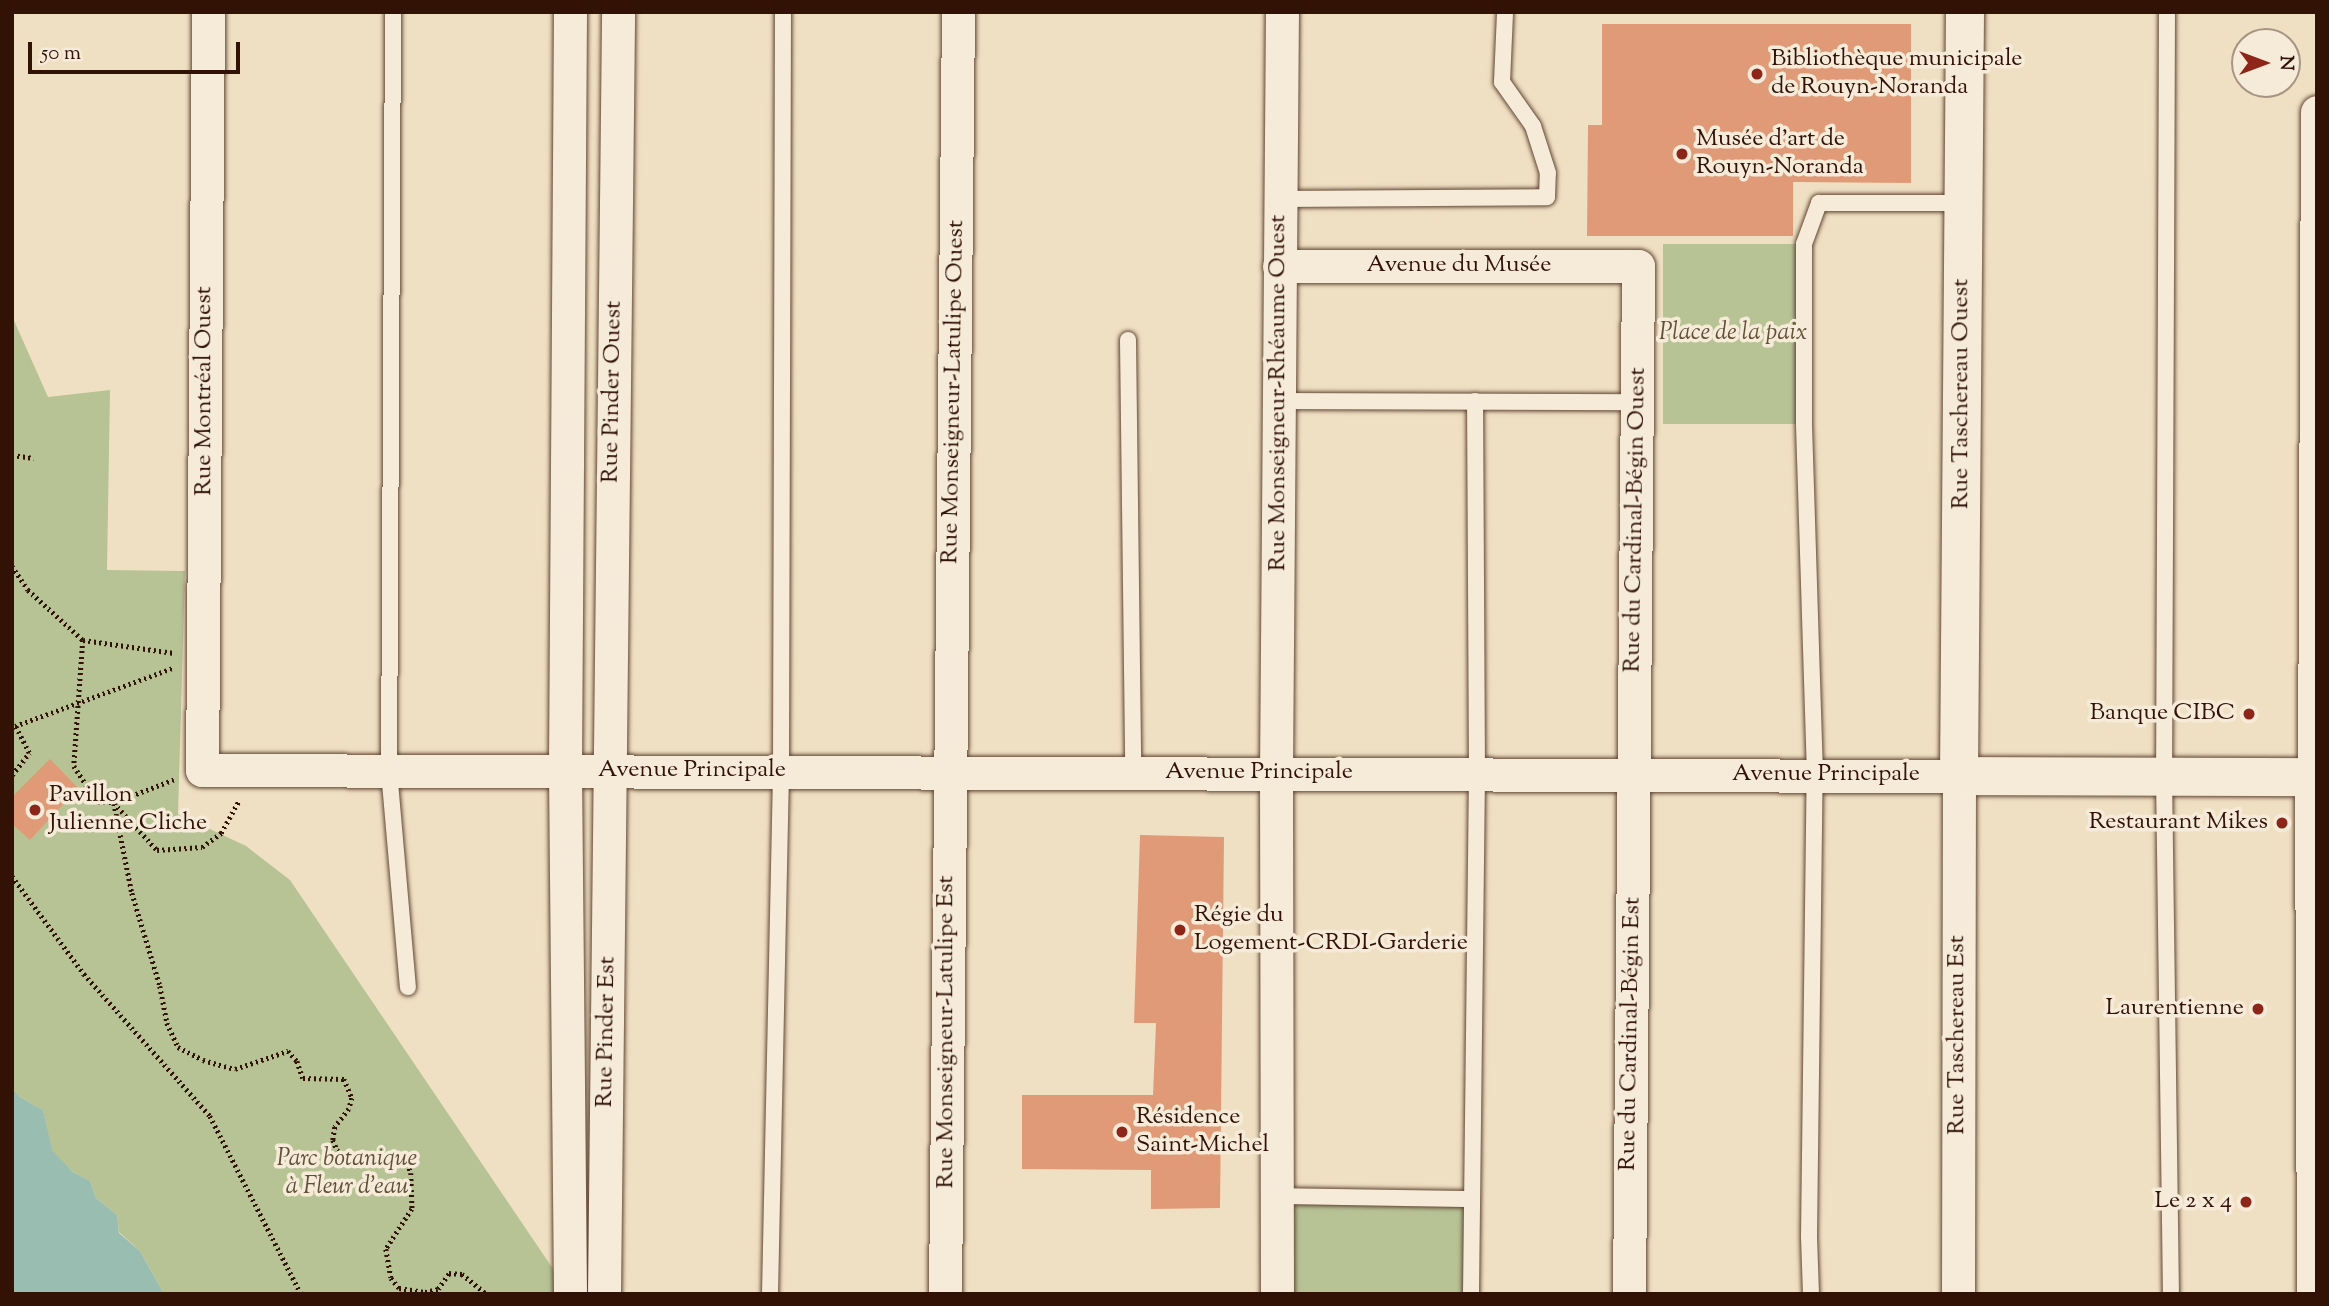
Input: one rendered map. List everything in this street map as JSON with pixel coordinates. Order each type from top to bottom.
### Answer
[{"type":"street","name":"Rue Montréal Ouest","points":[[202,770],[208,12]]},
{"type":"street","name":"Rue Pinder Ouest","points":[[565,771],[570,12]]},
{"type":"street","name":"Rue Pinder Ouest","points":[[609,771],[618,12]]},
{"type":"street","name":"Rue Monseigneur-Latulipe Ouest","points":[[949,771],[958,12]]},
{"type":"street","name":"Rue Monseigneur-Rhéaume Ouest","points":[[1277,1294],[1276,773],[1282,12]]},
{"type":"street","name":"Rue Taschereau Ouest","points":[[1959,776],[1965,12]]},
{"type":"street","points":[[2316,1294],[2317,113]]},
{"type":"street","name":"Avenue du Musée","points":[[1279,266],[1638,266]]},
{"type":"street","name":"Rue du Cardinal-Bégin Ouest","points":[[1634,774],[1638,266]]},
{"type":"street","name":"Avenue Principale","points":[[202,770],[2315,777]]},
{"type":"street","name":"Rue Pinder Est","points":[[565,771],[570,1294]]},
{"type":"street","name":"Rue Pinder Est","points":[[604,1294],[609,771]]},
{"type":"street","name":"Rue Monseigneur-Latulipe Est","points":[[946,1294],[949,771]]},
{"type":"street","name":"Rue du Cardinal-Bégin Est","points":[[1629,1294],[1634,774]]},
{"type":"street","name":"Rue Taschereau Est","points":[[1958,1294],[1959,776]]},
{"type":"lane","points":[[393,12],[389,771],[408,987]]},
{"type":"lane","points":[[770,1294],[781,772],[783,12]]},
{"type":"lane","points":[[1280,198],[1547,197],[1548,173],[1533,126],[1502,82],[1505,12]]},
{"type":"lane","points":[[2167,12],[2164,776],[2171,1294]]},
{"type":"lane","points":[[1811,1294],[1809,1237],[1815,775],[1804,424],[1804,244],[1819,203],[1964,203]]},
{"type":"lane","points":[[1128,340],[1133,772]]},
{"type":"lane","points":[[1279,401],[1637,401]]},
{"type":"lane","points":[[1471,1294],[1477,774],[1475,401]]},
{"type":"lane","points":[[1277,1196],[1472,1199]]},
{"type":"path","points":[[12,455],[34,458]]},
{"type":"path","points":[[12,566],[28,590],[83,639],[203,657]]},
{"type":"path","points":[[83,639],[74,766],[98,803],[114,803],[202,770]]},
{"type":"path","points":[[12,775],[29,753],[15,726],[203,657]]},
{"type":"path","points":[[114,803],[157,850],[202,847],[221,833],[256,770]]},
{"type":"path","points":[[114,803],[132,893],[160,986],[167,1023],[178,1046],[203,1060],[236,1069],[288,1051],[297,1061],[303,1078],[344,1079],[352,1098],[349,1109],[335,1127],[333,1140],[337,1150],[347,1157],[394,1154],[406,1158],[411,1173],[411,1209],[386,1249],[391,1278],[399,1288],[425,1292],[438,1289],[449,1273],[461,1274],[487,1294]]},
{"type":"path","points":[[12,876],[83,974],[210,1116],[301,1294]]},
{"type":"green space","name":"Place de la paix","points":[[1663,244],[1804,244],[1804,424],[1663,424]]},
{"type":"green space","name":"Parc botanique à Fleur d'eau","points":[[12,316],[48,397],[110,390],[107,570],[185,571],[178,814],[246,846],[290,880],[570,1294],[164,1294],[140,1251],[119,1232],[117,1215],[96,1198],[90,1181],[73,1172],[51,1150],[43,1110],[20,1097],[12,1088]]},
{"type":"green space","points":[[1277,1196],[1472,1199],[1470,1294],[1275,1294]]},
{"type":"water","points":[[12,1088],[20,1097],[43,1110],[52,1150],[73,1172],[90,1181],[96,1198],[117,1215],[119,1233],[140,1251],[164,1294],[12,1294]]},
{"type":"building","name":"Bibliothèque municipale de Rouyn-Noranda","points":[[1602,24],[1911,24],[1911,183],[1793,182],[1793,236],[1587,236],[1588,125],[1602,125]]},
{"type":"building","name":"Pavillon Julienne Cliche","points":[[50,759],[78,788],[30,840],[12,824],[12,797]]},
{"type":"building","points":[[1140,835],[1224,837],[1220,1208],[1151,1209],[1151,1170],[1022,1169],[1022,1095],[1153,1095],[1156,1023],[1134,1023]]},
{"type":"place","name":"Bibliothèque municipale de Rouyn-Noranda","points":[[1757,74]]},
{"type":"place","name":"Musée d'art de Rouyn-Noranda","points":[[1682,154]]},
{"type":"place","name":"Banque CIBC","points":[[2249,714]]},
{"type":"place","name":"Pavillon Julienne Cliche","points":[[35,810]]},
{"type":"place","name":"Restaurant Mikes","points":[[2282,823]]},
{"type":"place","name":"Régie du Logement-CRDI-Garderie","points":[[1180,930]]},
{"type":"place","name":"Laurentienne","points":[[2258,1009]]},
{"type":"place","name":"Résidence Saint-Michel","points":[[1122,1132]]},
{"type":"place","name":"Le 2 x 4","points":[[2246,1202]]}]
